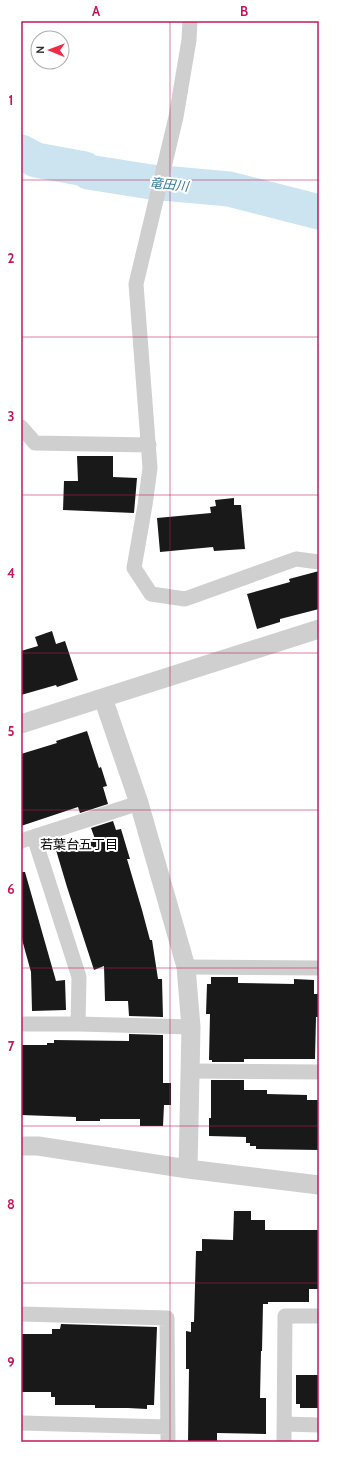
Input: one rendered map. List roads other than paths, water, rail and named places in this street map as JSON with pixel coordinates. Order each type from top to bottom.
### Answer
[{"type":"street","points":[[190,21],[190,40],[176,117],[136,284],[150,468],[134,568],[151,594],[184,599],[296,559],[319,562]]},
{"type":"street","points":[[21,427],[35,443],[148,445]]},
{"type":"street","points":[[21,724],[319,630]]},
{"type":"street","points":[[103,698],[139,803],[186,967],[190,1027],[188,1169]]},
{"type":"street","points":[[78,1024],[79,977],[27,839],[139,803]]},
{"type":"street","points":[[186,967],[319,968]]},
{"type":"street","points":[[21,1024],[190,1027]]},
{"type":"street","points":[[190,1071],[319,1072]]},
{"type":"street","points":[[21,1146],[38,1146],[188,1169],[319,1185]]},
{"type":"street","points":[[21,1314],[167,1318],[168,1442]]},
{"type":"street","points":[[284,1442],[285,1316],[319,1316]]},
{"type":"street","points":[[21,1423],[168,1427]]},
{"type":"street","points":[[284,1424],[319,1425]]},
{"type":"waterway","name":"竜田川","points":[[21,152],[36,160],[85,169],[88,172],[151,182],[229,189],[319,212]]},
{"type":"district","name":"若葉台五丁目","points":[[79,844]]}]
